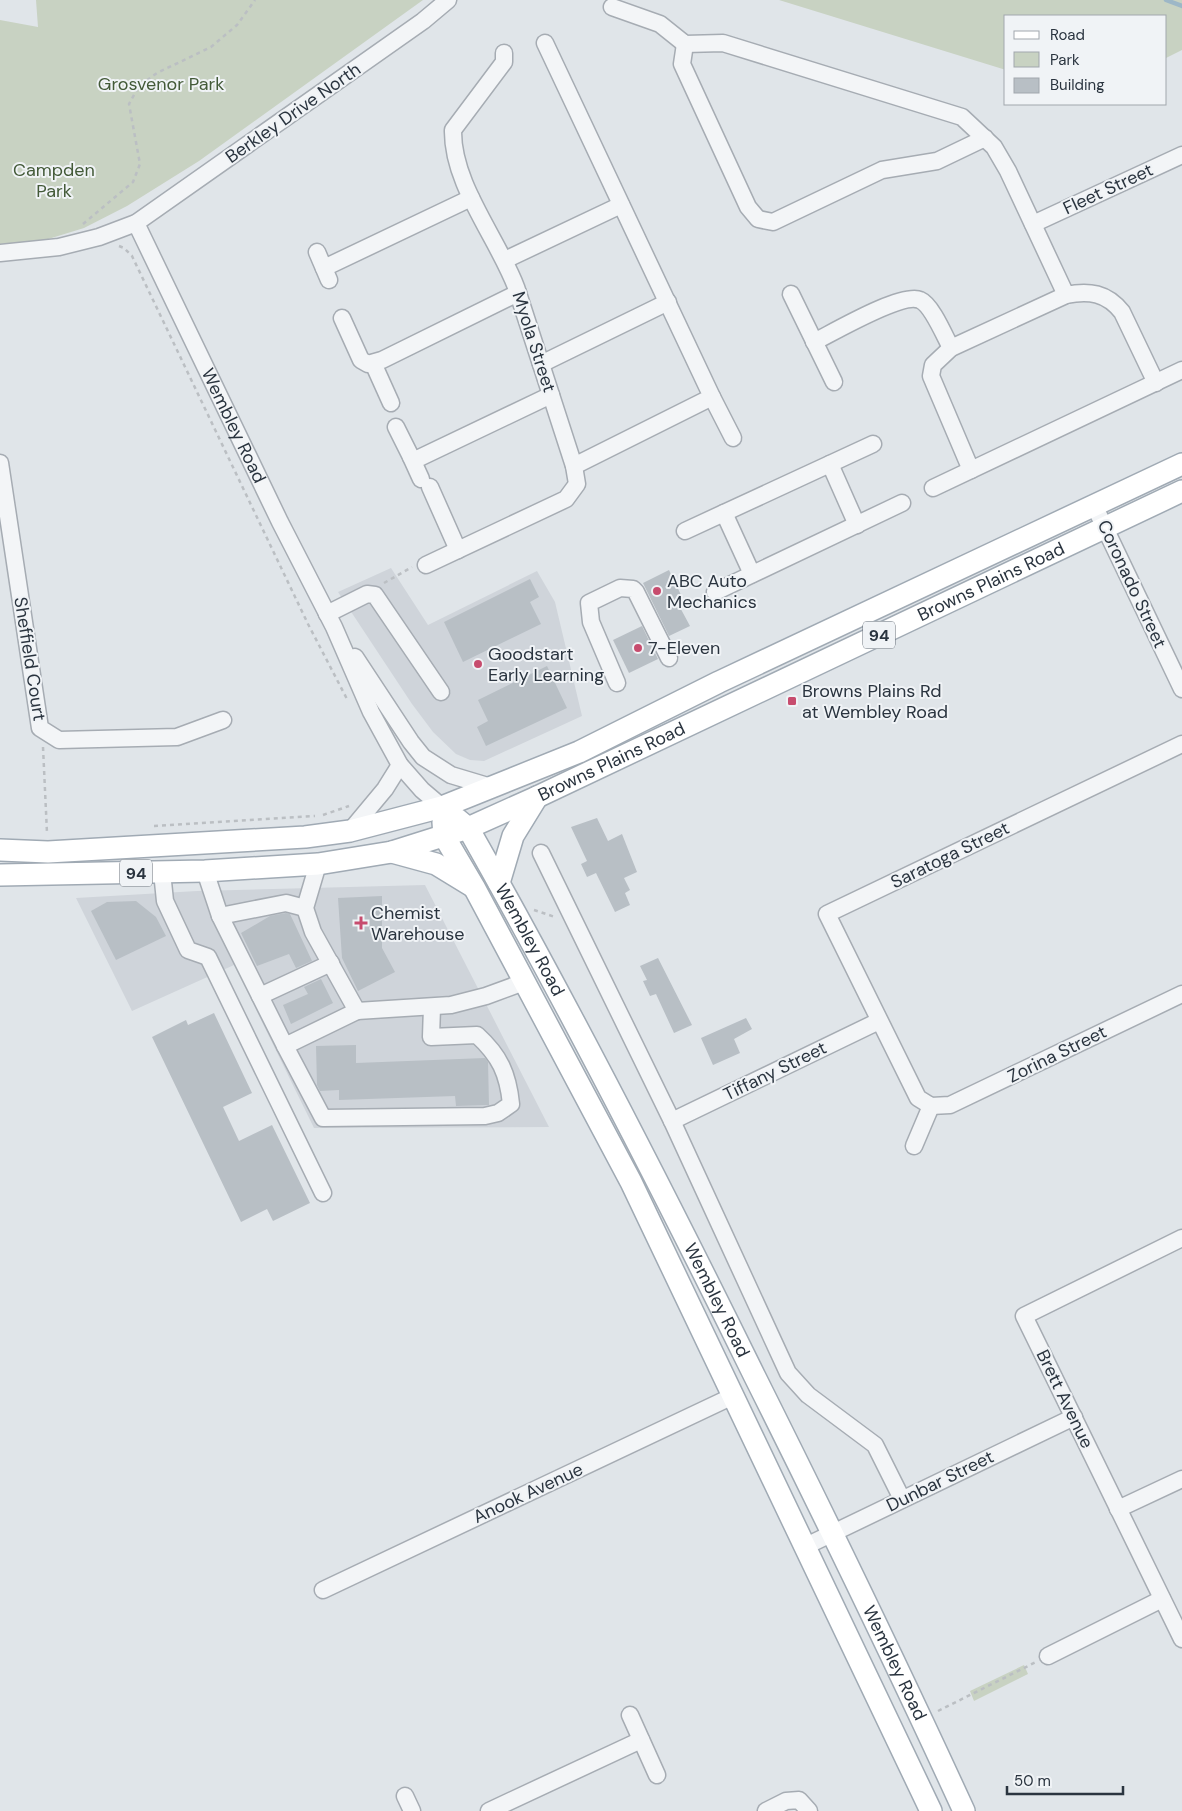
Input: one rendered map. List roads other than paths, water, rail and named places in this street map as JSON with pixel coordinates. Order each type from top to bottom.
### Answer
[{"type":"main road","name":"Browns Plains Road","points":[[0,850],[48,852],[306,838],[350,831],[442,806],[579,752],[719,682],[1182,464]]},
{"type":"main road","name":"Browns Plains Road","points":[[0,875],[206,871],[318,864],[392,852],[444,836],[468,828],[537,797],[1182,491]]},
{"type":"main road","points":[[442,806],[504,798],[565,774],[590,771]]},
{"type":"main road","points":[[504,892],[512,836],[537,797]]},
{"type":"main road","name":"Wembley Road","points":[[442,806],[468,828],[654,1172],[833,1533],[964,1811]]},
{"type":"main road","name":"Wembley Road","points":[[442,806],[444,836],[474,886],[631,1182],[931,1811]]},
{"type":"main road","points":[[392,852],[436,864],[474,886]]},
{"type":"street","name":"Berkley Drive North","points":[[0,253],[60,247],[99,237],[136,223],[423,21],[448,0]]},
{"type":"street","points":[[612,7],[660,24],[685,44],[723,43],[962,117],[994,147],[1008,171],[1066,296]]},
{"type":"street","points":[[545,43],[733,438]]},
{"type":"street","points":[[685,44],[682,64],[748,207],[758,219],[772,222],[882,170],[937,161],[985,138]]},
{"type":"street","name":"Myola Street","points":[[426,565],[566,499],[577,484],[574,466],[518,293],[505,260],[471,198],[452,144],[452,130],[504,62],[504,53]]},
{"type":"street","name":"Fleet Street","points":[[1034,224],[1182,154]]},
{"type":"street","points":[[317,252],[327,274],[471,198]]},
{"type":"street","points":[[505,260],[621,204]]},
{"type":"street","name":"Wembley Road","points":[[136,223],[280,522],[331,620],[371,712],[400,765],[422,790],[442,806]]},
{"type":"street","points":[[971,470],[931,376],[933,365],[952,348],[1066,296],[1080,292],[1098,294],[1114,302],[1122,312],[1156,383]]},
{"type":"street","points":[[342,318],[361,360],[368,364],[518,293]]},
{"type":"street","points":[[791,294],[834,382]]},
{"type":"street","points":[[814,342],[895,302],[910,298],[922,300],[929,308],[952,348]]},
{"type":"street","points":[[541,364],[668,302]]},
{"type":"street","points":[[372,362],[391,403]]},
{"type":"street","points":[[933,488],[1182,370]]},
{"type":"street","points":[[411,457],[417,459],[429,455],[552,395]]},
{"type":"street","points":[[574,466],[712,396]]},
{"type":"street","points":[[396,427],[426,483],[458,550]]},
{"type":"street","points":[[685,530],[873,444]]},
{"type":"street","name":"Sheffield Court","points":[[0,463],[40,728],[59,740],[177,737],[223,720]]},
{"type":"street","points":[[830,464],[857,525]]},
{"type":"street","points":[[715,592],[902,504]]},
{"type":"street","name":"Coronado Street","points":[[1094,505],[1182,689]]},
{"type":"street","points":[[724,513],[752,574]]},
{"type":"street","points":[[617,683],[590,622],[589,603],[620,588],[633,589],[636,592],[669,658]]},
{"type":"street","points":[[331,620],[367,594],[375,595],[440,692]]},
{"type":"street","name":"Wembley Road","points":[[331,620],[411,742],[423,757],[451,775],[491,787]]},
{"type":"street","name":"Saratoga Street","points":[[879,1021],[827,914],[1182,744]]},
{"type":"street","points":[[350,831],[386,789],[400,765]]},
{"type":"street","name":"Wembley Road","points":[[541,853],[672,1121],[788,1373],[808,1394],[875,1445],[902,1500]]},
{"type":"street","points":[[318,864],[305,908],[313,932],[357,1010]]},
{"type":"street","points":[[206,871],[220,916],[323,1118],[485,1116],[498,1113],[510,1104],[508,1079],[492,1048],[477,1035],[431,1037],[432,1007]]},
{"type":"street","points":[[162,872],[165,901],[188,950],[208,957],[322,1193]]},
{"type":"street","points":[[220,916],[286,903],[305,908]]},
{"type":"street","points":[[260,996],[331,963]]},
{"type":"street","points":[[285,1046],[357,1010],[432,1007],[465,1002],[524,982]]},
{"type":"street","name":"Zorina Street","points":[[931,1106],[950,1105],[1182,994]]},
{"type":"street","points":[[879,1021],[918,1098],[931,1106],[914,1146]]},
{"type":"street","name":"Tiffany Street","points":[[672,1121],[879,1021]]},
{"type":"street","name":"Brett Avenue","points":[[1182,1238],[1024,1316],[1182,1640]]},
{"type":"street","name":"Anook Avenue","points":[[323,1590],[733,1396]]},
{"type":"street","name":"Dunbar Street","points":[[806,1546],[1074,1417]]},
{"type":"street","points":[[1118,1509],[1182,1479]]},
{"type":"street","points":[[1048,1656],[1162,1598]]},
{"type":"street","points":[[630,1715],[657,1775]]},
{"type":"street","points":[[489,1811],[641,1740]]},
{"type":"street","points":[[766,1811],[786,1801],[799,1800],[810,1811]]},
{"type":"waterway","points":[[1166,0],[1182,6]]},
{"type":"place","name":"ABC Auto Mechanics","points":[[657,591]]},
{"type":"place","name":"7-Eleven","points":[[638,648]]},
{"type":"place","name":"Goodstart Early Learning","points":[[478,664]]},
{"type":"place","name":"Browns Plains Rd at Wembley Road","points":[[792,701]]},
{"type":"place","name":"Chemist Warehouse","points":[[361,923]]},
{"type":"park label","name":"Grosvenor Park","points":[[161,84]]},
{"type":"park label","name":"Campden Park","points":[[54,180]]}]
